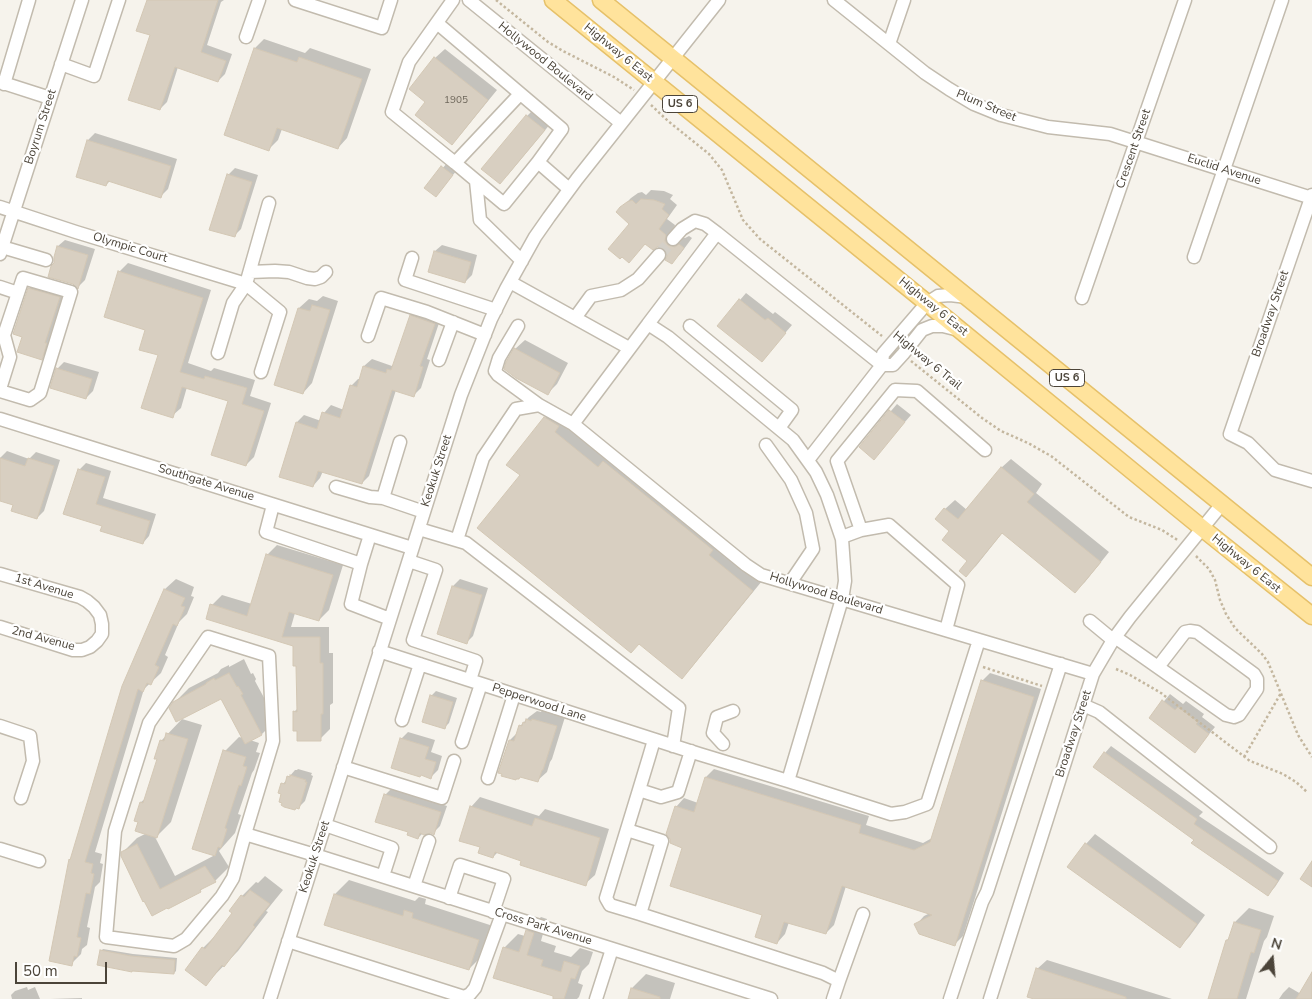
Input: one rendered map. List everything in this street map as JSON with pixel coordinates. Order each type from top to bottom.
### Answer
[{"type":"main road","name":"Highway 6 East","points":[[553,0],[1312,616]]},
{"type":"main road","name":"US 6","points":[[601,0],[1312,577]]},
{"type":"street","points":[[29,0],[2,83],[50,98]]},
{"type":"street","name":"Boyrum Street","points":[[1,251],[82,0]]},
{"type":"street","points":[[61,64],[94,76],[119,0]]},
{"type":"street","points":[[246,38],[259,0]]},
{"type":"street","points":[[295,0],[382,28],[392,0]]},
{"type":"street","points":[[437,23],[562,129],[504,204],[392,112],[409,62],[453,0]]},
{"type":"street","name":"Hollywood Boulevard","points":[[469,0],[621,123]]},
{"type":"street","name":"Keokuk Street","points":[[270,999],[461,395],[496,310],[548,217],[719,0]]},
{"type":"street","name":"Plum Street","points":[[834,0],[925,73],[949,90],[974,104],[1001,115],[1048,127],[1110,134],[1136,142]]},
{"type":"street","points":[[889,44],[904,0]]},
{"type":"street","name":"Crescent Street","points":[[1082,298],[1185,0]]},
{"type":"street","points":[[1194,257],[1282,0]]},
{"type":"street","points":[[455,163],[520,94]]},
{"type":"street","name":"Euclid Avenue","points":[[1136,142],[1312,197]]},
{"type":"street","points":[[538,162],[569,189]]},
{"type":"street","points":[[476,181],[480,220],[522,261]]},
{"type":"street","name":"Broadway Street","points":[[1312,197],[1230,434],[1248,443],[1275,470],[1312,481]]},
{"type":"street","points":[[218,353],[233,303],[248,278],[269,203]]},
{"type":"street","name":"Olympic Court","points":[[0,207],[76,232],[248,278]]},
{"type":"street","points":[[673,239],[682,229],[695,221],[705,224],[882,365],[892,365],[904,354],[922,330],[932,326],[943,326],[962,331]]},
{"type":"street","points":[[574,424],[629,348],[717,233]]},
{"type":"street","points":[[1,251],[46,260]]},
{"type":"street","points":[[575,318],[591,296],[621,290],[638,279],[659,255]]},
{"type":"street","points":[[412,258],[406,280],[496,310]]},
{"type":"street","points":[[248,278],[275,271],[315,278],[322,277],[326,272]]},
{"type":"street","points":[[23,278],[71,292],[40,393],[30,400],[0,390],[10,357],[4,335],[18,293],[23,278]]},
{"type":"street","points":[[248,278],[280,312],[261,372]]},
{"type":"street","points":[[510,282],[629,348]]},
{"type":"street","points":[[0,287],[18,293]]},
{"type":"street","points":[[808,460],[882,365],[883,354],[928,303],[938,296],[967,297]]},
{"type":"street","points":[[368,336],[381,298],[427,312],[485,335]]},
{"type":"street","points":[[439,360],[453,322]]},
{"type":"street","points":[[648,324],[668,337],[793,440],[816,472],[827,495],[842,537],[845,582],[842,599],[788,781]]},
{"type":"street","name":"Hollywood Boulevard","points":[[518,326],[499,358],[495,371],[498,375],[539,405],[574,424],[746,565],[761,575],[1093,674]]},
{"type":"street","points":[[690,326],[792,410],[779,428]]},
{"type":"street","points":[[701,365],[716,347]]},
{"type":"street","points":[[728,386],[742,369]]},
{"type":"street","points":[[861,530],[837,461],[895,390],[918,391],[986,450]]},
{"type":"street","points":[[754,408],[769,391]]},
{"type":"street","points":[[457,540],[483,458],[516,409],[539,405]]},
{"type":"street","name":"Southgate Avenue","points":[[0,419],[370,535],[410,555],[436,570],[413,640],[476,661],[475,682]]},
{"type":"street","points":[[383,498],[400,442]]},
{"type":"street","points":[[766,445],[791,480],[806,513],[813,549],[790,583]]},
{"type":"street","points":[[336,487],[370,498],[383,498],[424,512]]},
{"type":"street","name":"Broadway Street","points":[[990,999],[1093,674],[1114,639],[1222,504]]},
{"type":"street","points":[[273,505],[266,532],[361,564]]},
{"type":"street","points":[[842,537],[861,530],[889,525],[958,585],[946,630]]},
{"type":"street","points":[[419,529],[466,543],[679,708],[674,746]]},
{"type":"street","points":[[370,535],[351,604],[390,619]]},
{"type":"street","name":"1st Avenue","points":[[0,574],[87,600]]},
{"type":"street","name":"2nd Avenue","points":[[0,628],[73,650],[82,650],[90,647],[102,634],[100,615],[87,600]]},
{"type":"street","points":[[1090,621],[1226,715],[1234,717],[1239,715],[1257,688],[1257,679],[1254,674],[1197,632],[1185,632],[1158,667]]},
{"type":"street","points":[[208,637],[269,656],[273,741],[245,834],[233,878],[222,896],[186,939],[174,946],[106,937],[114,831],[148,722],[208,637]]},
{"type":"street","points":[[971,664],[979,640]]},
{"type":"street","name":"Pepperwood Lane","points":[[380,651],[654,740],[891,814],[905,812],[927,804],[971,664]]},
{"type":"street","points":[[402,720],[420,664]]},
{"type":"street","points":[[950,999],[1061,664]]},
{"type":"street","points":[[462,742],[475,682]]},
{"type":"street","points":[[488,778],[514,695]]},
{"type":"street","points":[[1083,705],[1099,712],[1270,847]]},
{"type":"street","points":[[722,744],[713,733],[718,717],[733,711]]},
{"type":"street","points":[[0,726],[30,736],[33,761],[21,798]]},
{"type":"street","points":[[654,740],[606,898],[610,905],[823,973],[839,981]]},
{"type":"street","points":[[639,790],[661,797],[678,792],[695,753]]},
{"type":"street","points":[[343,766],[442,798],[454,761]]},
{"type":"street","points":[[325,825],[392,848],[383,876]]},
{"type":"street","points":[[627,830],[662,841],[640,914]]},
{"type":"street","name":"Cross Park Avenue","points":[[245,834],[771,999]]},
{"type":"street","points":[[414,886],[429,841]]},
{"type":"street","points":[[0,849],[39,861]]},
{"type":"street","points":[[288,941],[464,997],[475,988],[498,913],[504,879],[460,865],[449,898]]},
{"type":"street","points":[[833,999],[863,914]]},
{"type":"street","points":[[596,999],[612,949]]},
{"type":"path","name":"Highway 6 Trail","points":[[496,0],[548,42],[627,85],[709,154],[722,170],[743,220],[760,239],[892,344]]},
{"type":"path","name":"Highway 6 Trail","points":[[904,354],[1001,432],[1028,443],[1051,456],[1129,517],[1162,530],[1187,547],[1209,569],[1215,580],[1226,614],[1235,628],[1268,662],[1298,735],[1312,757]]},
{"type":"path","points":[[971,664],[1052,689]]},
{"type":"path","points":[[1116,669],[1130,674],[1161,693],[1250,761],[1283,774],[1307,792]]},
{"type":"path","points":[[1244,757],[1281,693]]},
{"type":"building","points":[[147,0],[218,0],[201,52],[226,61],[218,82],[175,67],[160,110],[128,100],[150,35],[136,31]]},
{"type":"building","points":[[254,48],[297,62],[299,57],[362,79],[338,149],[277,128],[269,151],[224,135]]},
{"type":"building","points":[[434,57],[488,100],[452,145],[415,115],[425,102],[409,89]]},
{"type":"building","points":[[526,115],[545,130],[500,184],[481,169]]},
{"type":"building","points":[[87,140],[171,166],[161,198],[108,181],[106,186],[76,177]]},
{"type":"building","points":[[441,166],[453,175],[436,197],[424,188]]},
{"type":"building","points":[[227,174],[252,182],[235,237],[209,230]]},
{"type":"building","points":[[641,199],[654,200],[665,204],[662,209],[669,215],[659,229],[666,235],[665,241],[668,245],[675,247],[679,244],[684,248],[672,264],[665,260],[666,252],[661,247],[653,250],[645,244],[629,263],[622,257],[620,259],[608,249],[629,224],[616,212],[627,202],[632,200],[636,204]]},
{"type":"building","points":[[57,246],[88,255],[78,289],[73,284],[48,277],[51,266],[54,263]]},
{"type":"building","points":[[434,251],[471,262],[465,283],[428,272]]},
{"type":"building","points":[[118,271],[203,298],[180,372],[204,379],[205,376],[247,388],[242,404],[264,411],[246,466],[211,455],[228,401],[182,387],[173,418],[141,408],[158,355],[139,350],[145,330],[104,317]]},
{"type":"building","points":[[28,288],[60,297],[45,343],[47,343],[42,360],[17,352],[22,337],[13,334]]},
{"type":"building","points":[[739,299],[765,320],[768,318],[786,333],[762,362],[717,326]]},
{"type":"building","points":[[312,305],[330,310],[303,394],[274,385],[298,308],[310,311]]},
{"type":"building","points":[[410,315],[435,324],[420,366],[423,367],[414,397],[392,390],[362,484],[318,471],[313,487],[279,477],[296,422],[317,429],[322,412],[340,418],[350,385],[357,387],[363,366],[386,373],[387,369],[391,370]]},
{"type":"building","points":[[514,348],[560,373],[548,395],[516,378],[504,369]]},
{"type":"building","points":[[56,368],[92,379],[86,399],[50,388]]},
{"type":"building","points":[[889,410],[905,422],[874,460],[859,447]]},
{"type":"building","points":[[544,417],[559,426],[555,432],[598,467],[603,461],[713,550],[709,555],[753,591],[682,679],[639,644],[631,653],[477,528],[520,475],[506,465]]},
{"type":"building","points":[[0,458],[25,466],[28,458],[54,466],[37,519],[11,511],[13,505],[0,501]]},
{"type":"building","points":[[1001,467],[1034,494],[1027,502],[1101,562],[1075,593],[1002,533],[966,577],[959,571],[967,561],[942,540],[949,531],[935,519],[944,508],[958,519]]},
{"type":"building","points":[[78,469],[105,477],[96,504],[150,521],[143,544],[100,531],[102,526],[63,514]]},
{"type":"building","points":[[266,554],[333,575],[319,621],[289,612],[282,637],[320,637],[320,663],[323,663],[321,741],[297,741],[297,731],[293,731],[293,711],[297,712],[296,666],[293,666],[293,646],[206,619],[210,604],[247,616]]},
{"type":"building","points":[[452,586],[482,595],[467,644],[437,634]]},
{"type":"building","points":[[164,589],[185,598],[181,606],[185,607],[177,626],[173,624],[155,665],[159,667],[151,685],[147,683],[143,692],[138,689],[85,862],[93,864],[91,873],[94,874],[90,894],[86,893],[77,937],[81,938],[77,957],[74,956],[72,966],[49,961],[69,859],[122,686]]},
{"type":"building","points":[[229,673],[243,694],[241,695],[262,735],[245,744],[221,699],[176,722],[169,708],[173,702],[214,678],[215,680]]},
{"type":"building","points":[[981,680],[1034,697],[955,946],[919,934],[914,924],[932,915],[842,886],[826,934],[784,922],[777,944],[755,937],[762,915],[670,886],[682,848],[670,843],[670,839],[666,834],[675,806],[694,812],[705,777],[861,825],[859,833],[914,850],[930,842]]},
{"type":"building","points":[[430,695],[453,702],[445,729],[422,722]]},
{"type":"building","points":[[1162,700],[1175,710],[1178,707],[1198,722],[1196,724],[1209,734],[1195,753],[1149,718]]},
{"type":"building","points":[[526,719],[557,726],[538,782],[520,777],[516,780],[501,776],[502,774],[498,773],[509,740],[514,741],[519,725],[522,726]]},
{"type":"building","points":[[166,733],[188,739],[157,838],[135,831],[138,822],[134,821],[140,802],[143,803],[157,759],[154,759],[160,740],[164,741]]},
{"type":"building","points":[[400,738],[429,747],[425,759],[436,762],[431,779],[391,768]]},
{"type":"building","points":[[223,750],[246,757],[243,766],[247,767],[225,828],[227,829],[221,848],[218,847],[215,856],[192,849]]},
{"type":"building","points":[[1104,752],[1197,819],[1194,824],[1278,881],[1268,896],[1191,843],[1194,840],[1093,767]]},
{"type":"building","points":[[290,775],[307,782],[299,809],[296,808],[295,810],[284,807],[279,802],[281,794],[278,793],[281,783],[285,784],[287,776],[290,777]]},
{"type":"building","points":[[384,794],[441,812],[434,835],[431,833],[424,835],[420,833],[418,839],[407,835],[408,832],[375,822]]},
{"type":"building","points":[[470,806],[532,826],[535,818],[600,838],[586,886],[520,865],[521,861],[495,852],[493,858],[478,853],[480,847],[459,841]]},
{"type":"building","points":[[1085,843],[1197,924],[1180,948],[1067,867]]},
{"type":"building","points":[[137,844],[160,889],[205,866],[216,882],[200,890],[201,892],[152,916],[143,902],[121,856],[121,852]]},
{"type":"building","points":[[1312,861],[1312,887],[1300,879]]},
{"type":"building","points":[[250,890],[270,904],[224,967],[222,965],[206,986],[185,970],[202,947],[205,949],[232,913],[229,911],[241,895],[244,897]]},
{"type":"building","points":[[334,894],[403,916],[404,910],[413,913],[412,918],[479,940],[469,970],[324,925]]},
{"type":"building","points":[[1234,922],[1261,930],[1254,953],[1251,952],[1237,999],[1208,999],[1226,940],[1228,940]]},
{"type":"building","points":[[526,930],[534,933],[527,955],[543,960],[541,966],[561,972],[564,961],[580,966],[575,979],[571,978],[564,999],[553,999],[553,996],[493,978],[503,947],[519,952]]},
{"type":"building","points":[[100,950],[131,956],[175,960],[174,974],[132,972],[97,965]]},
{"type":"building","points":[[1036,968],[1126,997],[1126,999],[1034,999],[1027,997]]},
{"type":"building","points":[[1312,972],[1312,999],[1296,999]]},
{"type":"building","points":[[631,988],[660,997],[660,999],[628,999]]},
{"type":"tunnel","points":[[659,255],[673,239]]}]
